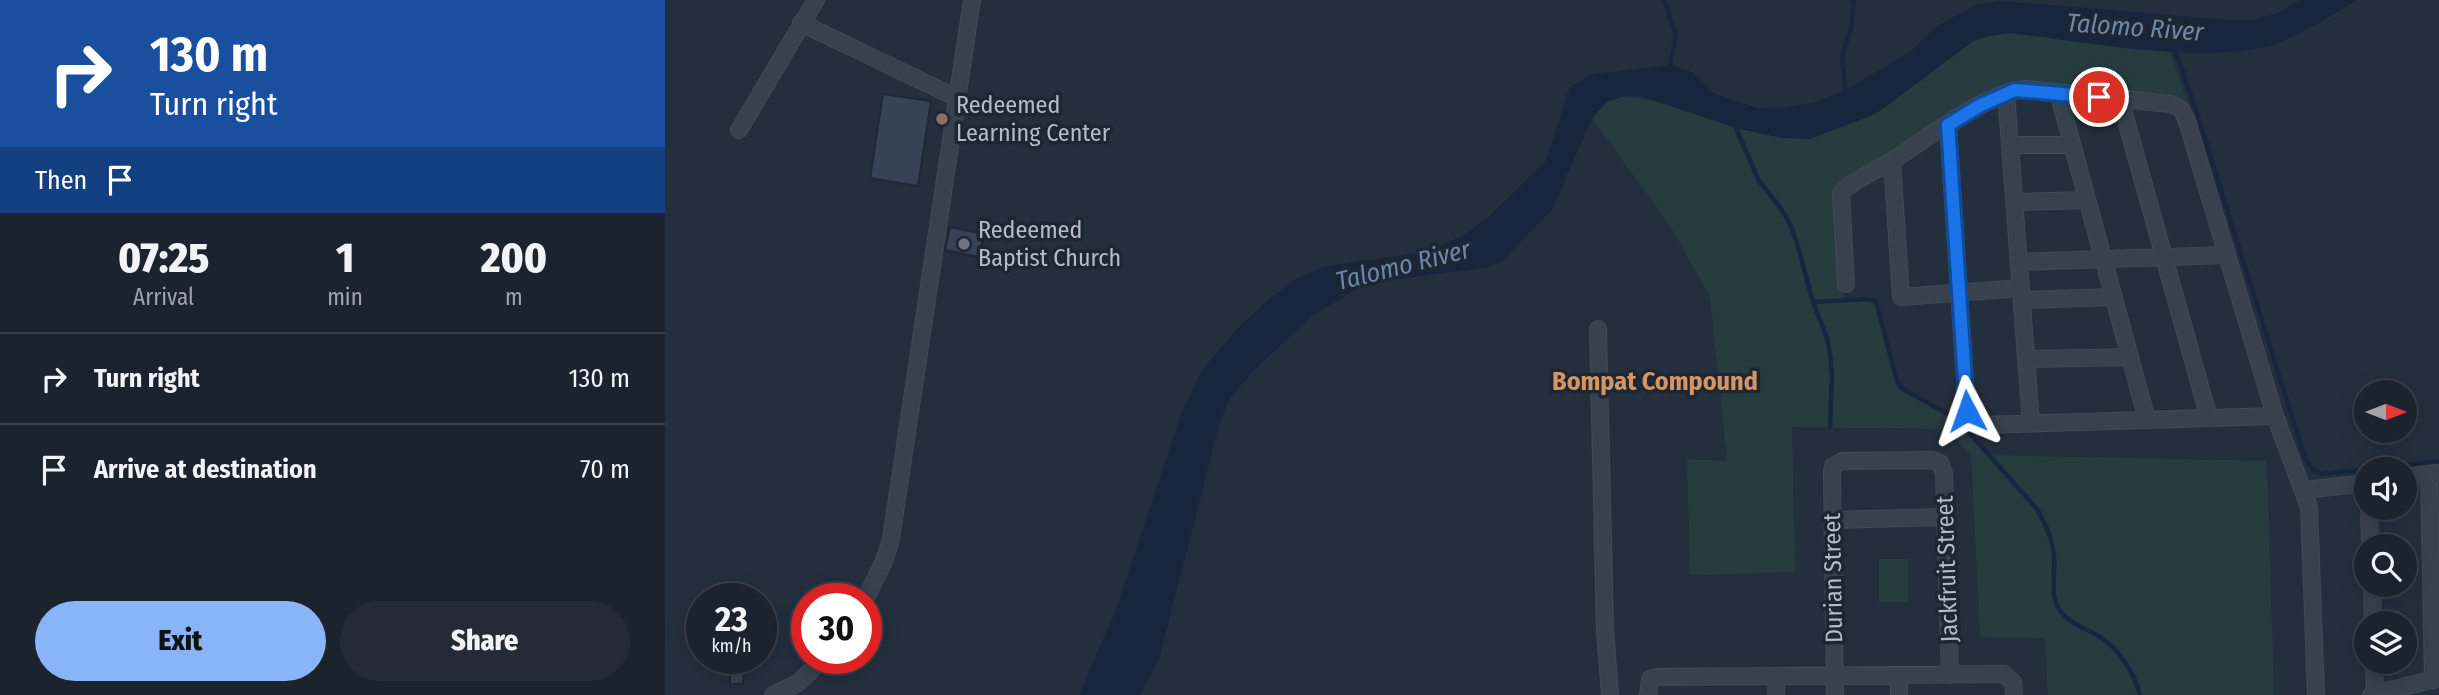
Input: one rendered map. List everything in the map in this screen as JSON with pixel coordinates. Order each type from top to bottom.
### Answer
[{"type":"street","points":[[739,130],[816,0]]},
{"type":"street","points":[[873,583],[891,539],[972,0]]},
{"type":"street","points":[[801,23],[957,98]]},
{"type":"street","points":[[1846,284],[1841,193],[1948,125],[2006,93],[2026,89],[2171,104],[2182,109],[2276,416],[2305,489],[2311,520],[2316,695]]},
{"type":"street","points":[[2058,92],[2147,420]]},
{"type":"street","points":[[2006,93],[2031,423]]},
{"type":"street","points":[[2120,99],[2209,418]]},
{"type":"street","points":[[1948,125],[1968,418],[1972,423],[2276,416]]},
{"type":"street","points":[[2010,145],[2072,145]]},
{"type":"street","points":[[1892,161],[1902,296],[1959,293],[2113,297]]},
{"type":"street","points":[[2015,202],[2087,200]]},
{"type":"street","points":[[2019,262],[2227,254]]},
{"type":"street","points":[[1598,329],[1605,630],[1610,695]]},
{"type":"street","points":[[2027,359],[2130,357]]},
{"type":"street","name":"Durian Street","points":[[1835,695],[1832,472],[1837,463],[1849,460],[1932,460],[1940,463]]},
{"type":"street","name":"Jackfruit Street","points":[[1940,463],[1944,473],[1950,675]]},
{"type":"street","points":[[2374,674],[2373,694],[2436,679],[2434,473]]},
{"type":"street","points":[[2305,489],[2354,483]]},
{"type":"street","points":[[1832,520],[1945,517]]},
{"type":"street","points":[[773,695],[806,674]]},
{"type":"street","points":[[1649,687],[1658,677],[2004,674],[2013,687]]},
{"type":"street","points":[[1899,675],[1899,695]]},
{"type":"street","points":[[1776,695],[1777,676]]},
{"type":"green space","points":[[2009,33],[2170,51],[2188,104],[2184,99],[2176,97],[2017,82],[1997,89],[1837,188],[1843,299],[1868,299],[1876,302],[1901,388],[1957,419],[1988,455],[2267,461],[2274,695],[2048,695],[2045,638],[1980,637],[1971,455],[1947,429],[1792,427],[1795,572],[1690,575],[1687,459],[1727,461],[1710,297],[1671,227],[1592,118],[1607,102],[1625,96],[1662,102],[1736,128],[1782,138],[1832,131],[1873,115],[1973,41]]},
{"type":"green space","points":[[1879,559],[1908,559],[1908,602],[1879,602]]},
{"type":"water","name":"Talomo River","points":[[2300,0],[2356,0],[2323,21],[2283,41],[2261,48],[2232,52],[2169,52],[2010,33],[1989,36],[1973,41],[1873,115],[1810,139],[1782,138],[1736,128],[1643,97],[1625,96],[1607,102],[1592,118],[1552,210],[1501,262],[1485,268],[1366,283],[1311,317],[1251,373],[1229,400],[1219,425],[1159,660],[1140,695],[1079,695],[1117,607],[1183,409],[1202,370],[1238,328],[1270,298],[1296,279],[1323,267],[1422,252],[1463,236],[1486,219],[1546,161],[1570,87],[1593,74],[1671,65],[1694,73],[1715,94],[1758,108],[1779,109],[1816,102],[1847,89],[1910,52],[1936,27],[1975,5],[2001,1],[2253,20],[2280,12]]},
{"type":"building","points":[[883,94],[931,101],[918,186],[870,178]]},
{"type":"building","name":"Redeemed Baptist Church","points":[[950,227],[984,234],[979,257],[945,250]]},
{"type":"building","points":[[730,674],[744,674],[743,684],[730,684]]},
{"type":"waterway","points":[[1664,0],[1676,35],[1669,70]]},
{"type":"waterway","points":[[1846,94],[1842,56],[1851,29],[1854,3],[1852,0]]},
{"type":"waterway","name":"Talomo River","points":[[2174,48],[2305,458],[2312,469],[2320,474],[2354,471]]},
{"type":"waterway","points":[[1735,126],[1759,181],[1791,226],[1813,302],[1827,338],[1832,374],[1830,427]]},
{"type":"waterway","points":[[1813,302],[1868,299],[1876,302],[1901,388],[1957,419],[2037,509],[2052,544],[2054,593],[2058,607],[2070,621],[2105,640],[2118,653],[2134,678],[2140,695]]},
{"type":"waterway","points":[[2417,464],[2439,461]]},
{"type":"place","name":"Redeemed Learning Center","points":[[942,119]]},
{"type":"place","name":"Redeemed Baptist Church","points":[[964,244]]},
{"type":"district","name":"Bompat Compound","points":[[1655,381]]},
{"type":"route","points":[[1967,411],[1948,125],[1981,105],[2015,90],[2099,97]]}]
